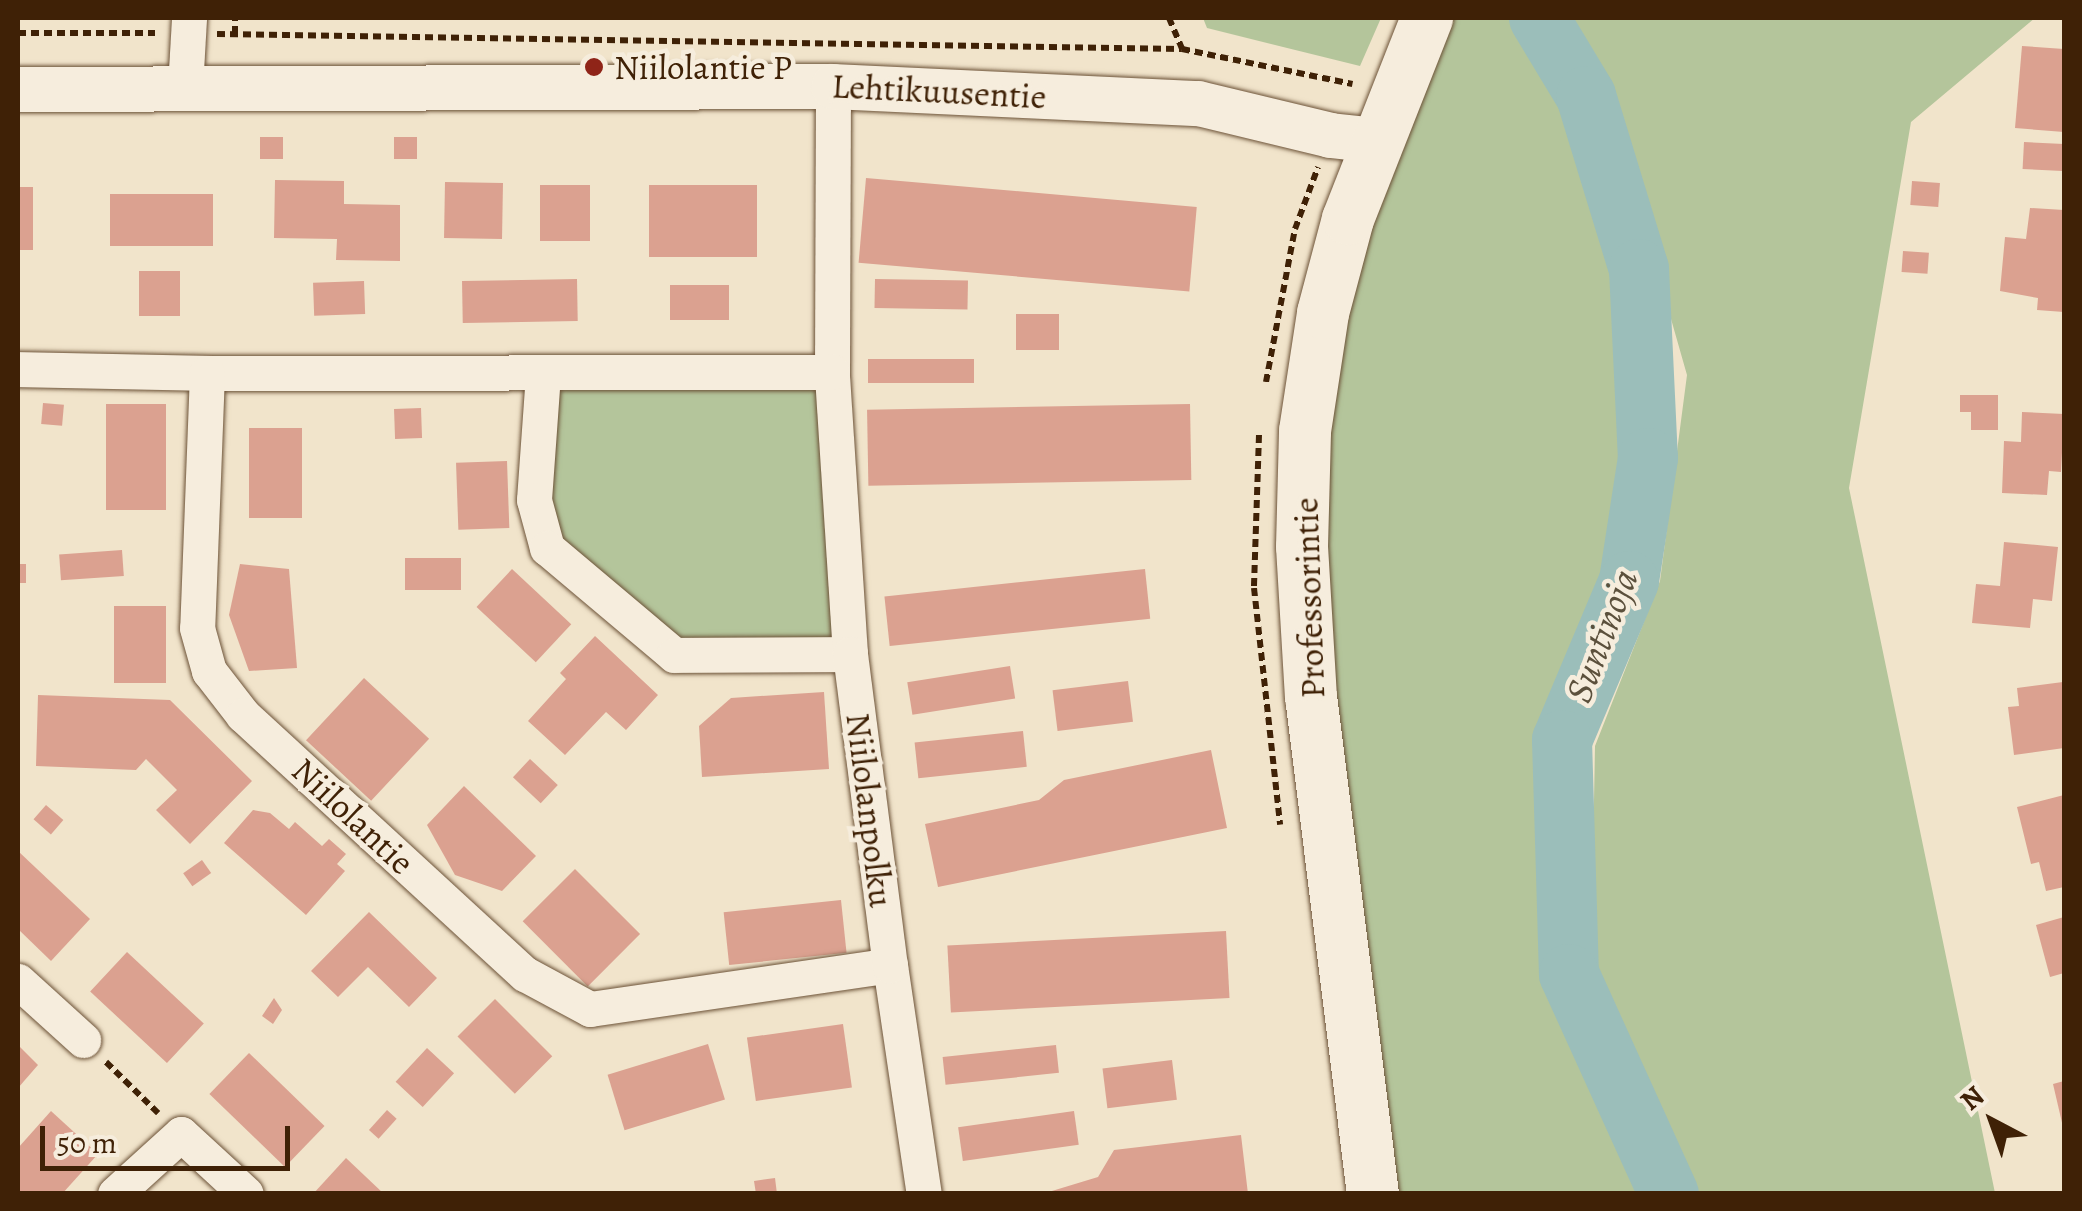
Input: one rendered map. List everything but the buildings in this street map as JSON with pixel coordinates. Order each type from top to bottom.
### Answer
[{"type":"main road","name":"Professorintie","points":[[1373,1194],[1311,698],[1302,547],[1305,431],[1323,313],[1348,218],[1427,18]]},
{"type":"street","points":[[185,88],[189,26]]},
{"type":"street","name":"Lehtikuusentie","points":[[18,89],[832,86],[1198,103],[1330,135],[1376,140]]},
{"type":"street","points":[[543,374],[534,500],[546,548],[674,655],[850,654],[832,372],[832,86]]},
{"type":"street","points":[[18,369],[207,373],[832,372]]},
{"type":"street","name":"Niilolantie","points":[[207,373],[197,628],[210,672],[243,714],[525,974],[590,1009],[890,966]]},
{"type":"street","name":"Niilolanpolku","points":[[850,654],[890,966]]},
{"type":"street","points":[[890,966],[924,1194]]},
{"type":"street","points":[[18,981],[82,1040]]},
{"type":"street","points":[[115,1194],[181,1134],[246,1194]]},
{"type":"path","points":[[235,18],[235,34]]},
{"type":"path","points":[[1169,18],[1182,49]]},
{"type":"path","points":[[18,33],[189,26],[235,34],[1182,49],[1352,84]]},
{"type":"path","points":[[82,1040],[181,1134]]},
{"type":"green space","points":[[1203,18],[1381,18],[1360,66],[1207,28]]},
{"type":"green space","points":[[1427,18],[1531,18],[1639,269],[1648,458],[1629,581],[1562,740],[1569,974],[1669,1193],[1373,1193],[1302,547],[1375,140]]},
{"type":"green space","points":[[1554,18],[2035,18],[1911,122],[1849,488],[1995,1193],[1689,1193],[1591,965],[1595,746],[1660,581],[1687,375],[1612,112]]},
{"type":"green space","points":[[832,372],[850,654],[674,655],[547,548],[543,374]]},
{"type":"waterway","name":"Suntinoja","points":[[1539,18],[1586,96],[1639,269],[1648,458],[1629,581],[1562,740],[1569,974],[1669,1194]]},
{"type":"place","name":"Niilolantie P","points":[[594,67]]}]
